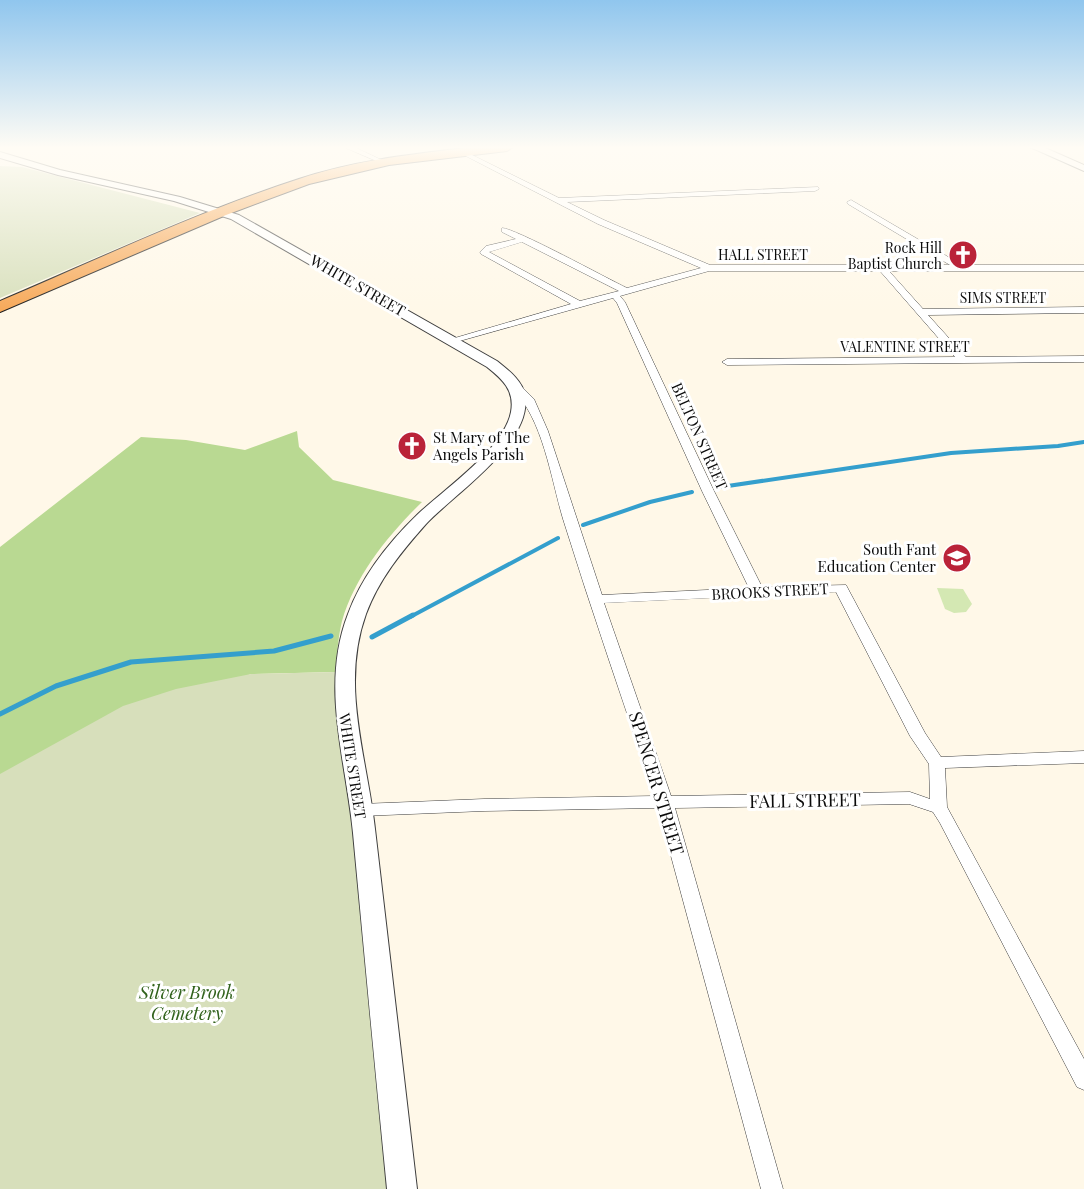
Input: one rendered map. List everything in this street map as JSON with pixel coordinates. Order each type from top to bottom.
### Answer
[{"type":"highway","points":[[0,307],[247,202]]},
{"type":"street","name":"WHITE STREET","points":[[181,202],[221,212],[253,226],[453,340],[500,370],[516,387],[518,411],[500,446],[398,544],[371,582],[357,614],[347,654],[344,705],[361,810],[402,1189]]},
{"type":"street","points":[[563,202],[601,222],[709,268]]},
{"type":"street","points":[[852,202],[960,268]]},
{"type":"street","points":[[505,230],[626,291]]},
{"type":"street","points":[[524,239],[489,248],[484,252],[578,304]]},
{"type":"street","name":"HALL STREET","points":[[453,340],[709,268],[1084,268]]},
{"type":"street","points":[[884,268],[962,359]]},
{"type":"street","name":"BELTON STREET","points":[[614,294],[621,302],[708,491],[758,592]]},
{"type":"street","name":"SIMS STREET","points":[[921,312],[1084,310]]},
{"type":"street","name":"VALENTINE STREET","points":[[727,362],[1084,359]]},
{"type":"street","name":"SPENCER STREET","points":[[516,387],[529,399],[539,421],[665,802],[772,1189]]},
{"type":"street","name":"BROOKS STREET","points":[[597,599],[842,588],[918,735],[937,763]]},
{"type":"street","points":[[1084,757],[937,763],[939,808],[948,819],[1084,1080]]},
{"type":"street","name":"FALL STREET","points":[[361,810],[910,798],[939,808]]},
{"type":"green space","points":[[0,202],[159,202],[200,213],[0,298]]},
{"type":"green space","points":[[297,431],[299,447],[333,480],[422,502],[385,542],[355,588],[342,621],[335,672],[251,674],[0,776],[0,547],[141,437],[186,440],[245,450]]},
{"type":"green space","points":[[937,588],[963,589],[972,604],[966,612],[954,613],[945,609]]},
{"type":"green space","name":"Silver Brook Cemetery","points":[[335,672],[387,1104],[392,1189],[0,1189],[0,774],[123,706],[176,689],[251,674]]},
{"type":"waterway","points":[[721,487],[951,453],[1058,446],[1084,442]]},
{"type":"waterway","points":[[583,525],[650,502],[692,492]]},
{"type":"waterway","points":[[410,617],[558,538]]},
{"type":"waterway","points":[[372,637],[413,615]]},
{"type":"waterway","points":[[0,714],[56,686],[131,662],[274,651],[331,636]]},
{"type":"place","name":"Rock Hill Baptist Church","points":[[963,255]]},
{"type":"place","name":"St Mary of The Angels Parish","points":[[412,446]]},
{"type":"place","name":"South Fant Education Center","points":[[957,558]]}]
